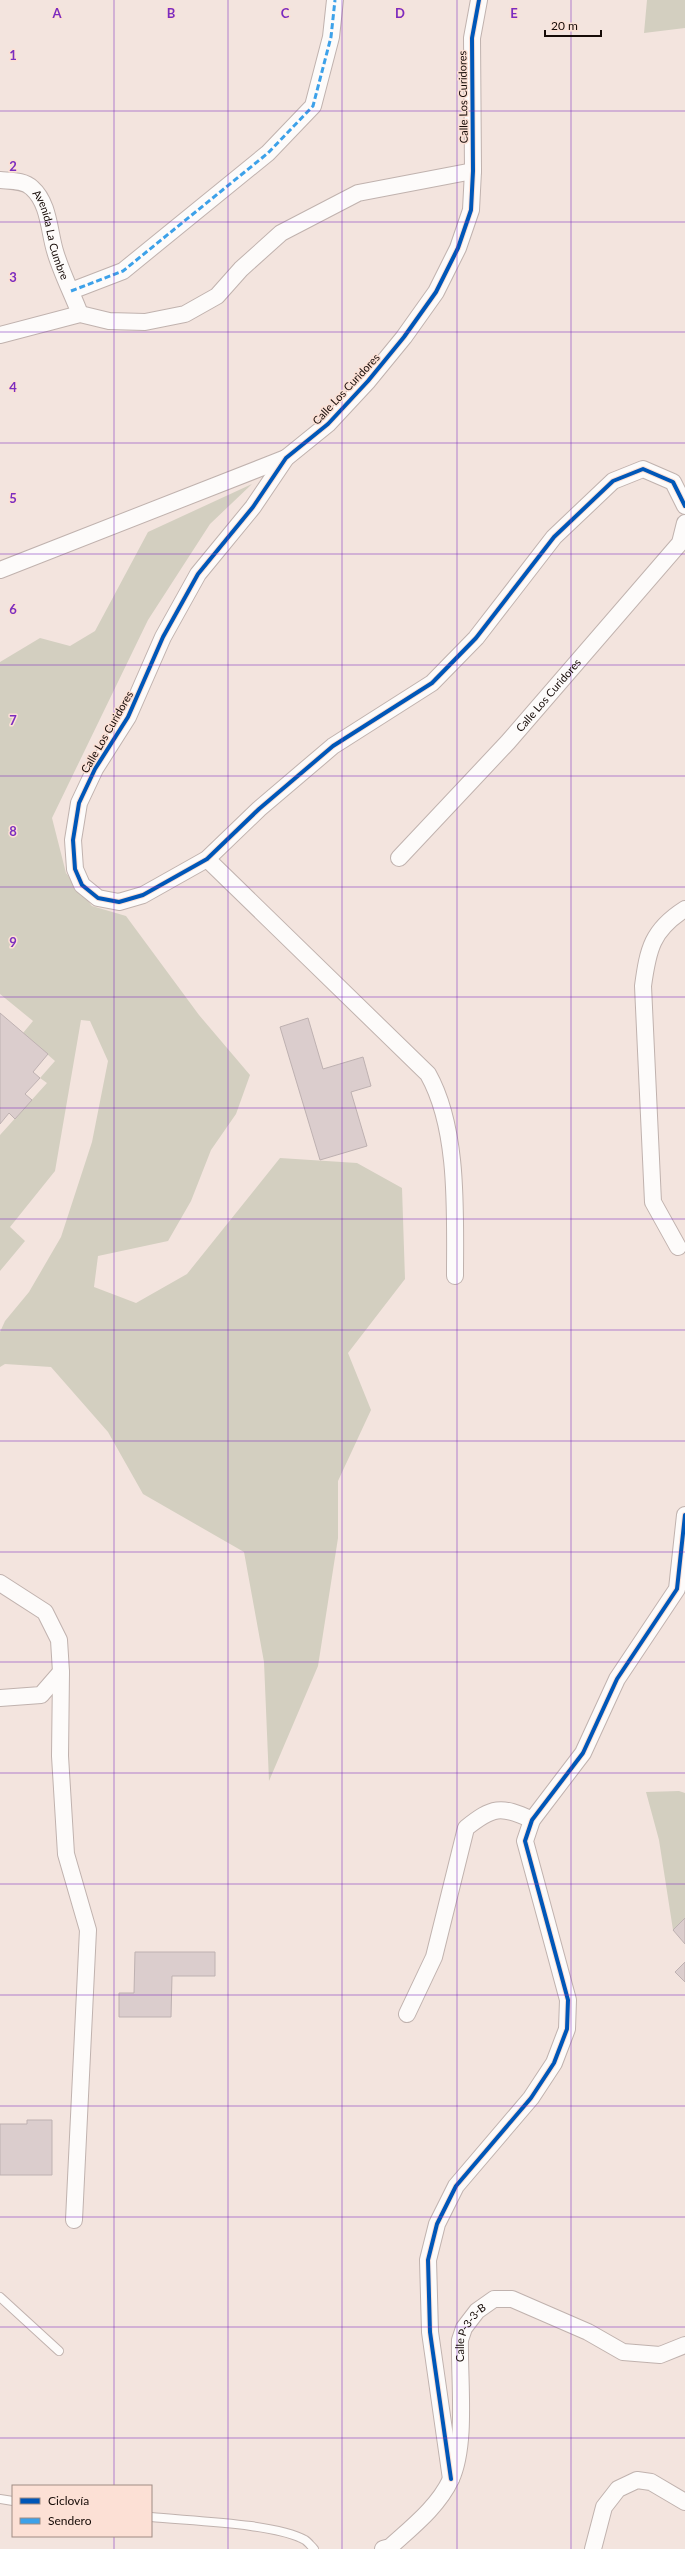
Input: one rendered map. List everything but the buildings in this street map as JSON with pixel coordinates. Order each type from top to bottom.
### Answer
[{"type":"street","points":[[71,290],[128,267],[268,153],[313,106],[331,37],[334,0]]},
{"type":"street","name":"Calle Los Curidores","points":[[479,0],[472,38],[473,171],[471,210],[458,248],[436,292],[368,381],[328,424],[286,458],[253,506],[198,574],[163,637],[128,717],[95,769],[79,803],[73,840],[75,869],[82,885],[98,898],[119,902],[143,895],[207,859],[259,809],[333,746],[432,683],[476,638],[554,537],[613,481],[643,469],[673,482],[685,506]]},
{"type":"street","points":[[0,335],[80,314],[109,321],[145,322],[185,314],[217,296],[241,269],[281,233],[358,193],[473,171]]},
{"type":"street","name":"Avenida La Cumbre","points":[[0,180],[19,181],[32,188],[39,198],[48,220],[55,251],[80,314]]},
{"type":"street","points":[[0,570],[286,458]]},
{"type":"street","name":"Calle Los Curidores","points":[[399,858],[508,742],[675,549],[680,543],[685,523]]},
{"type":"street","points":[[207,859],[428,1074],[441,1106],[455,1180],[456,1276]]},
{"type":"street","points":[[678,1247],[653,1202],[643,986],[648,950],[659,933],[675,915],[685,909]]},
{"type":"street","points":[[451,2479],[430,2332],[428,2260],[437,2224],[456,2186],[531,2098],[554,2063],[567,2028],[568,2000],[526,1841],[532,1820],[583,1753],[616,1679],[677,1588],[685,1515]]},
{"type":"street","points":[[0,1584],[45,1612],[59,1640],[61,1672],[60,1756],[66,1854],[88,1930],[74,2220]]},
{"type":"street","points":[[0,1698],[41,1695],[61,1672]]},
{"type":"street","points":[[407,2014],[434,1957],[466,1828],[494,1809],[512,1811],[532,1820]]},
{"type":"street","name":"Calle P-3-3-B","points":[[383,2549],[390,2547],[432,2507],[451,2479],[460,2444],[460,2340],[464,2328],[477,2311],[494,2299],[512,2299],[588,2332],[623,2352],[660,2355],[685,2345]]},
{"type":"street","points":[[593,2549],[604,2507],[618,2489],[637,2480],[651,2482],[685,2502]]},
{"type":"lane","points":[[0,2297],[59,2351]]},
{"type":"lane","points":[[0,2499],[12,2501]]},
{"type":"lane","points":[[152,2517],[261,2529],[306,2541],[314,2549]]},
{"type":"shaded area","points":[[647,0],[685,0],[685,28],[644,33]]},
{"type":"shaded area","points":[[252,484],[210,524],[148,620],[52,818],[66,873],[92,906],[126,916],[199,1015],[250,1075],[236,1114],[211,1150],[191,1201],[168,1241],[98,1256],[94,1287],[136,1303],[187,1274],[280,1158],[357,1163],[402,1188],[405,1279],[348,1353],[371,1410],[338,1481],[338,1538],[318,1666],[269,1781],[264,1662],[244,1552],[143,1494],[108,1432],[51,1367],[5,1364],[0,1367],[0,1332],[5,1321],[29,1292],[61,1237],[92,1142],[108,1061],[90,1021],[81,1020],[55,1171],[10,1227],[25,1241],[0,1271],[0,1135],[47,1083],[40,1078],[55,1061],[23,1033],[33,1021],[0,994],[0,662],[40,638],[70,646],[95,631],[148,532]]},
{"type":"shaded area","points":[[679,1791],[685,1793],[685,1918],[673,1930],[659,1840],[646,1792]]},
{"type":"marked path","points":[[71,291],[123,271],[268,153],[313,106],[331,37],[335,0]]},
{"type":"cycle path","points":[[479,0],[472,38],[473,171],[471,210],[458,248],[436,292],[404,337],[368,381],[328,424],[286,458],[253,507],[198,574],[163,637],[128,717],[95,769],[79,803],[73,840],[75,869],[82,885],[98,898],[119,902],[143,895],[207,859],[259,809],[333,746],[432,683],[476,638],[554,537],[613,481],[643,469],[673,482],[685,506]]},
{"type":"cycle path","points":[[451,2479],[430,2332],[428,2260],[437,2224],[456,2186],[531,2098],[554,2063],[567,2029],[568,2000],[525,1841],[532,1820],[583,1753],[617,1679],[677,1589],[685,1515]]}]
